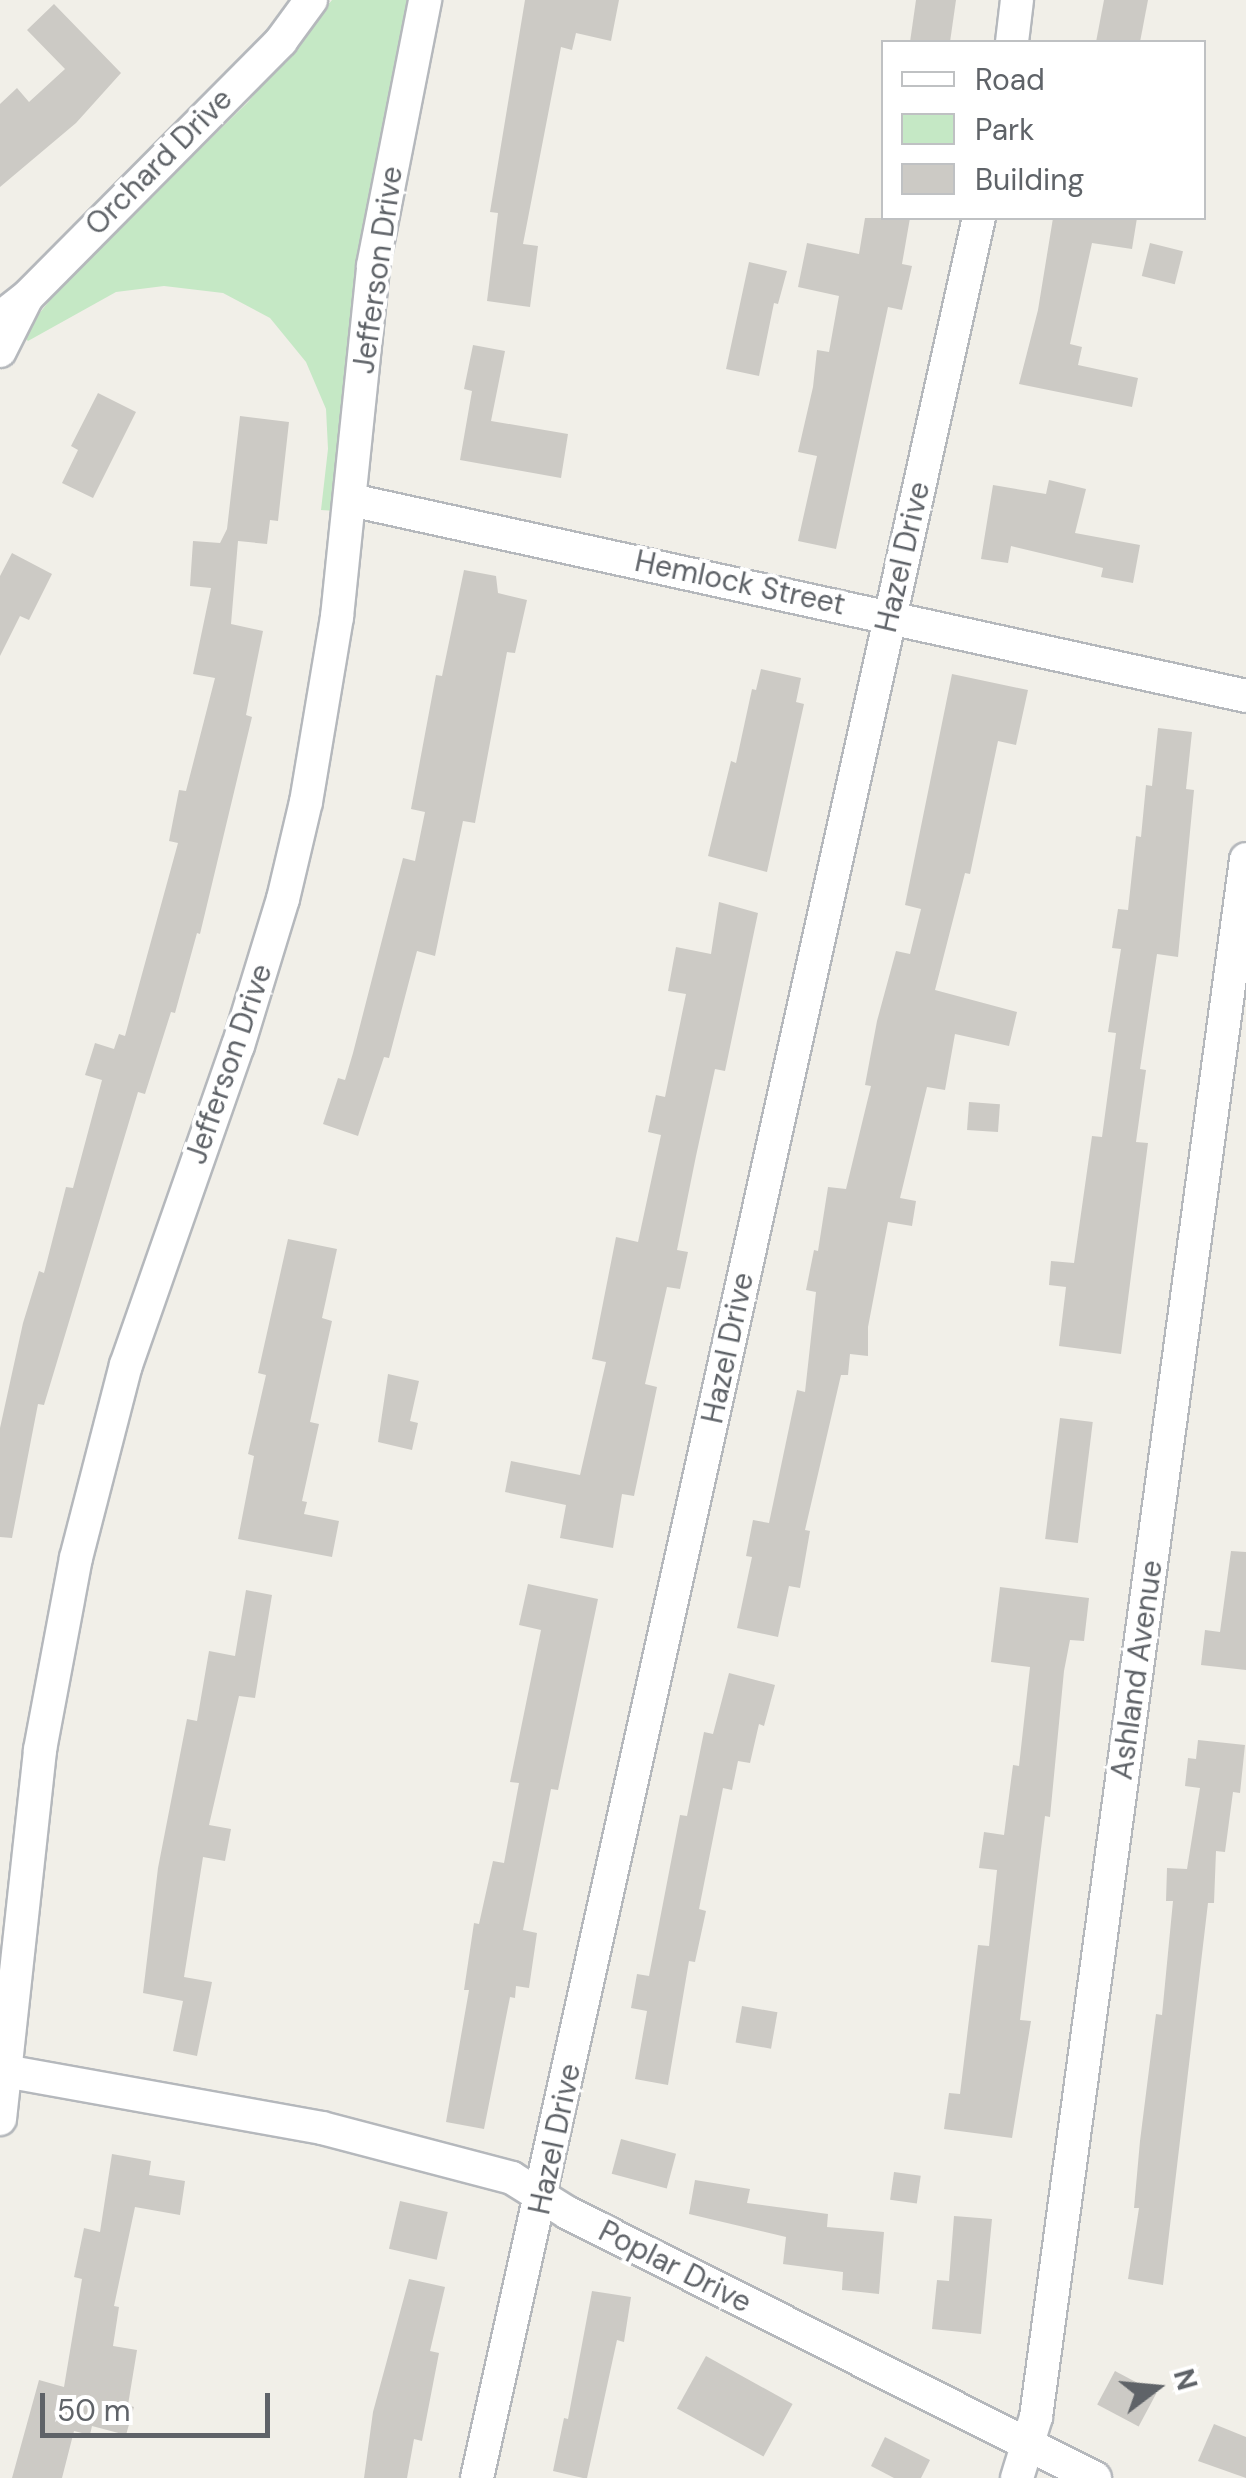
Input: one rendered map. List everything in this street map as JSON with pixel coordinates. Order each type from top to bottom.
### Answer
[{"type":"street","name":"Orchard Drive","points":[[0,318],[28,297],[281,41],[311,0]]},
{"type":"street","name":"Jefferson Drive","points":[[0,2119],[40,1750],[76,1558],[126,1366],[238,1046],[283,899],[324,698],[351,500],[373,266],[425,0]]},
{"type":"street","points":[[1012,40],[1018,0]]},
{"type":"street","name":"Hazel Drive","points":[[477,2478],[979,220]]},
{"type":"street","points":[[0,351],[28,297]]},
{"type":"street","name":"Hemlock Street","points":[[351,500],[1246,696]]},
{"type":"street","name":"Ashland Avenue","points":[[1017,2478],[1031,2445],[1246,859]]},
{"type":"street","name":"Poplar Drive","points":[[4,2071],[383,2143],[512,2178],[618,2238],[1095,2478]]},
{"type":"green space","points":[[332,0],[411,0],[362,264],[336,511],[321,510],[328,449],[326,409],[306,362],[270,318],[223,293],[164,286],[116,292],[28,341],[22,335],[66,280],[248,102]]},
{"type":"building","points":[[525,0],[619,0],[611,41],[576,33],[572,50],[561,47],[523,244],[538,246],[530,307],[487,301],[498,213],[490,212]]},
{"type":"building","points":[[916,0],[956,0],[950,40],[910,40]]},
{"type":"building","points":[[1104,0],[1148,0],[1140,40],[1096,40]]},
{"type":"building","points":[[54,4],[121,73],[76,123],[0,187],[0,104],[17,88],[29,102],[65,69],[27,30]]},
{"type":"building","points":[[865,218],[910,220],[902,264],[912,266],[902,310],[888,307],[836,549],[798,541],[817,456],[798,452],[817,350],[829,352],[839,296],[798,287],[807,243],[859,254]]},
{"type":"building","points":[[1053,220],[1137,220],[1132,249],[1092,243],[1070,344],[1082,347],[1078,365],[1138,378],[1132,407],[1019,384],[1038,310]]},
{"type":"building","points":[[1150,243],[1183,251],[1175,284],[1142,276]]},
{"type":"building","points":[[749,262],[787,271],[778,304],[774,303],[759,376],[726,369]]},
{"type":"building","points":[[473,345],[505,351],[491,421],[568,434],[561,478],[460,460],[472,391],[464,389]]},
{"type":"building","points":[[98,393],[136,412],[93,498],[62,483],[78,450],[71,446]]},
{"type":"building","points":[[240,416],[289,422],[278,521],[270,520],[267,544],[238,541],[231,624],[263,631],[246,715],[252,717],[200,934],[197,933],[175,1013],[171,1012],[145,1094],[138,1092],[44,1405],[38,1404],[12,1538],[0,1537],[0,1428],[23,1323],[39,1271],[44,1273],[66,1187],[73,1188],[102,1080],[85,1075],[95,1043],[114,1049],[119,1034],[125,1036],[178,843],[169,841],[179,790],[186,791],[215,678],[193,674],[211,588],[190,586],[193,541],[220,543],[227,529]]},
{"type":"building","points":[[1049,480],[1086,489],[1075,533],[1140,545],[1133,583],[1101,577],[1103,568],[1011,546],[1008,563],[981,559],[993,485],[1046,494]]},
{"type":"building","points":[[12,553],[52,574],[29,620],[20,616],[0,656],[0,576]]},
{"type":"building","points":[[464,570],[496,576],[498,593],[527,600],[515,653],[507,652],[475,823],[463,821],[435,956],[417,951],[389,1058],[384,1057],[358,1136],[323,1124],[338,1078],[345,1080],[403,858],[415,861],[425,812],[411,809],[436,675],[442,676]]},
{"type":"building","points":[[761,669],[801,678],[796,702],[804,704],[767,872],[708,856],[731,761],[736,763],[752,689],[756,690]]},
{"type":"building","points":[[952,674],[1028,690],[1016,745],[998,741],[970,874],[965,873],[935,990],[1017,1012],[1009,1046],[955,1034],[945,1090],[927,1087],[900,1198],[916,1201],[912,1226],[888,1222],[868,1327],[868,1356],[850,1354],[848,1375],[841,1375],[805,1530],[810,1531],[800,1588],[789,1586],[778,1637],[737,1628],[752,1557],[746,1556],[753,1520],[769,1523],[797,1390],[805,1392],[816,1292],[806,1290],[814,1250],[818,1251],[828,1187],[846,1189],[871,1086],[865,1085],[877,1021],[896,951],[910,954],[921,909],[905,905]]},
{"type":"building","points":[[1158,728],[1192,732],[1186,789],[1194,790],[1178,957],[1157,954],[1140,1069],[1146,1070],[1136,1142],[1148,1143],[1121,1354],[1059,1346],[1066,1287],[1049,1285],[1051,1261],[1074,1263],[1092,1136],[1102,1137],[1116,1033],[1108,1032],[1121,949],[1112,948],[1118,909],[1128,910],[1136,836],[1141,837],[1146,785],[1152,786]]},
{"type":"building","points":[[719,902],[758,913],[725,1071],[715,1069],[696,1156],[677,1250],[688,1252],[680,1289],[667,1287],[645,1384],[657,1387],[634,1496],[622,1494],[613,1548],[560,1538],[566,1505],[505,1492],[511,1461],[580,1475],[606,1362],[592,1359],[616,1237],[638,1242],[661,1135],[648,1132],[656,1095],[665,1097],[686,994],[668,991],[676,947],[711,954]]},
{"type":"building","points":[[969,1102],[1000,1104],[998,1132],[967,1130]]},
{"type":"building","points":[[288,1239],[337,1249],[322,1318],[332,1321],[310,1422],[319,1424],[302,1501],[307,1502],[304,1514],[339,1521],[332,1557],[238,1539],[254,1456],[248,1454],[266,1375],[258,1373]]},
{"type":"building","points":[[388,1374],[419,1381],[410,1421],[418,1423],[412,1450],[378,1442]]},
{"type":"building","points":[[1060,1418],[1093,1422],[1078,1543],[1045,1539]]},
{"type":"building","points":[[1231,1551],[1246,1552],[1246,1670],[1201,1665],[1205,1630],[1220,1632]]},
{"type":"building","points":[[528,1584],[598,1599],[558,1790],[551,1789],[523,1930],[537,1933],[529,1988],[516,1986],[515,1998],[510,1997],[484,2129],[446,2122],[469,1990],[464,1990],[474,1923],[479,1924],[493,1861],[504,1863],[519,1783],[510,1782],[541,1630],[519,1625]]},
{"type":"building","points":[[1000,1587],[1089,1598],[1084,1641],[1070,1640],[1064,1671],[1050,1817],[1045,1816],[1020,2020],[1031,2021],[1012,2138],[944,2129],[949,2093],[960,2094],[978,1945],[989,1946],[997,1870],[979,1868],[984,1832],[1004,1835],[1013,1765],[1019,1766],[1030,1667],[991,1662]]},
{"type":"building","points":[[246,1590],[272,1595],[255,1698],[239,1696],[209,1825],[231,1829],[225,1861],[203,1857],[184,1977],[212,1982],[197,2056],[173,2051],[183,2001],[143,1993],[158,1868],[187,1719],[197,1721],[209,1651],[235,1656]]},
{"type":"building","points":[[729,1673],[775,1685],[764,1726],[759,1724],[750,1763],[738,1761],[732,1790],[723,1788],[699,1909],[706,1911],[695,1962],[689,1961],[668,2085],[635,2079],[647,2011],[631,2008],[637,1974],[649,1976],[680,1815],[687,1816],[704,1732],[713,1734]]},
{"type":"building","points":[[1198,1740],[1245,1745],[1240,1793],[1233,1792],[1225,1852],[1216,1851],[1214,1903],[1208,1903],[1163,2285],[1128,2279],[1139,2208],[1134,2208],[1140,2141],[1156,2014],[1162,2015],[1173,1901],[1166,1901],[1167,1868],[1187,1869],[1200,1788],[1185,1786],[1188,1758],[1196,1759]]},
{"type":"building","points":[[742,2006],[777,2012],[771,2049],[736,2042]]},
{"type":"building","points":[[621,2139],[676,2154],[667,2189],[612,2174]]},
{"type":"building","points":[[112,2154],[151,2161],[149,2175],[185,2181],[180,2215],[135,2207],[114,2306],[119,2307],[113,2346],[137,2350],[128,2405],[134,2407],[126,2435],[92,2426],[90,2435],[74,2431],[62,2478],[12,2478],[39,2380],[64,2387],[82,2279],[74,2277],[84,2228],[100,2232]]},
{"type":"building","points":[[894,2172],[921,2176],[917,2203],[890,2200]]},
{"type":"building","points":[[695,2180],[750,2189],[747,2203],[828,2214],[827,2227],[884,2232],[879,2294],[842,2290],[843,2272],[783,2264],[786,2237],[689,2214]]},
{"type":"building","points":[[400,2201],[448,2212],[437,2260],[389,2249]]},
{"type":"building","points":[[954,2216],[992,2219],[981,2334],[932,2329],[937,2280],[949,2281]]},
{"type":"building","points":[[409,2279],[445,2287],[430,2351],[439,2353],[422,2441],[414,2439],[407,2478],[364,2478],[373,2412]]},
{"type":"building","points":[[592,2291],[631,2297],[624,2342],[617,2340],[587,2478],[583,2478],[553,2471],[564,2418],[568,2419]]},
{"type":"building","points":[[706,2356],[793,2404],[763,2456],[677,2408]]},
{"type":"building","points":[[1115,2371],[1156,2393],[1139,2427],[1097,2405]]},
{"type":"building","points":[[1214,2424],[1246,2437],[1246,2478],[1198,2461]]},
{"type":"building","points":[[885,2437],[930,2460],[921,2478],[894,2478],[871,2466]]}]
